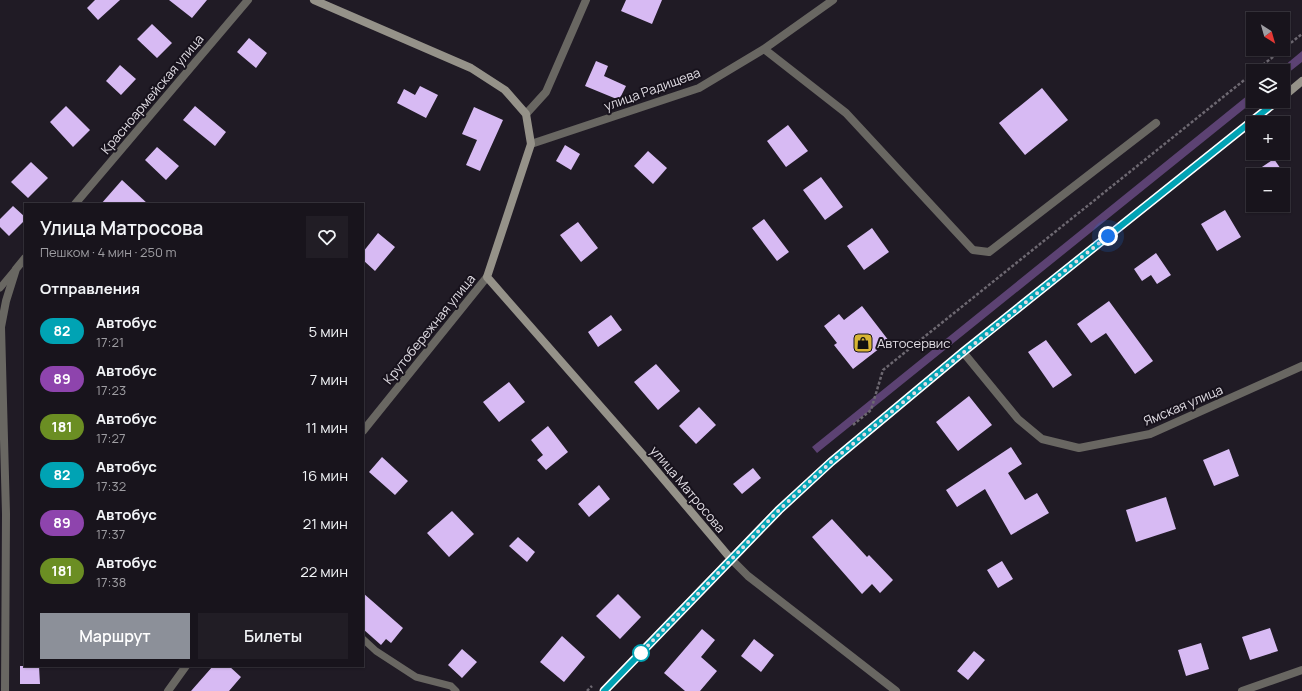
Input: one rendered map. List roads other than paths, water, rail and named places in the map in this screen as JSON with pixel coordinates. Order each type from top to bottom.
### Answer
[{"type":"street","name":"Красноармейская улица","points":[[76,203],[248,0]]},
{"type":"street","points":[[314,0],[471,68],[505,90],[526,114],[531,144]]},
{"type":"street","points":[[526,114],[546,92],[586,0]]},
{"type":"street","name":"улица Радищева","points":[[531,144],[699,88],[764,50],[833,0]]},
{"type":"street","points":[[764,50],[846,113],[974,250],[989,252],[1156,122]]},
{"type":"street","points":[[1290,90],[1302,81]]},
{"type":"street","points":[[604,691],[779,510],[831,462],[963,352],[1268,108]]},
{"type":"street","name":"Крутобережная улица","points":[[364,430],[487,277],[531,144]]},
{"type":"street","points":[[5,691],[6,514],[1,327],[6,301],[16,269],[24,259]]},
{"type":"street","name":"улица Матросова","points":[[487,277],[644,456],[731,560],[748,576],[896,691]]},
{"type":"street","name":"Ямская улица","points":[[963,352],[1018,419],[1042,439],[1079,448],[1150,434],[1302,366]]},
{"type":"street","points":[[168,691],[185,667]]},
{"type":"street","points":[[1242,691],[1302,670]]},
{"type":"lane","points":[[0,288],[16,269]]},
{"type":"lane","points":[[364,640],[376,651],[416,677],[451,686],[456,691]]},
{"type":"place","name":"Автосервис","points":[[863,343]]}]
